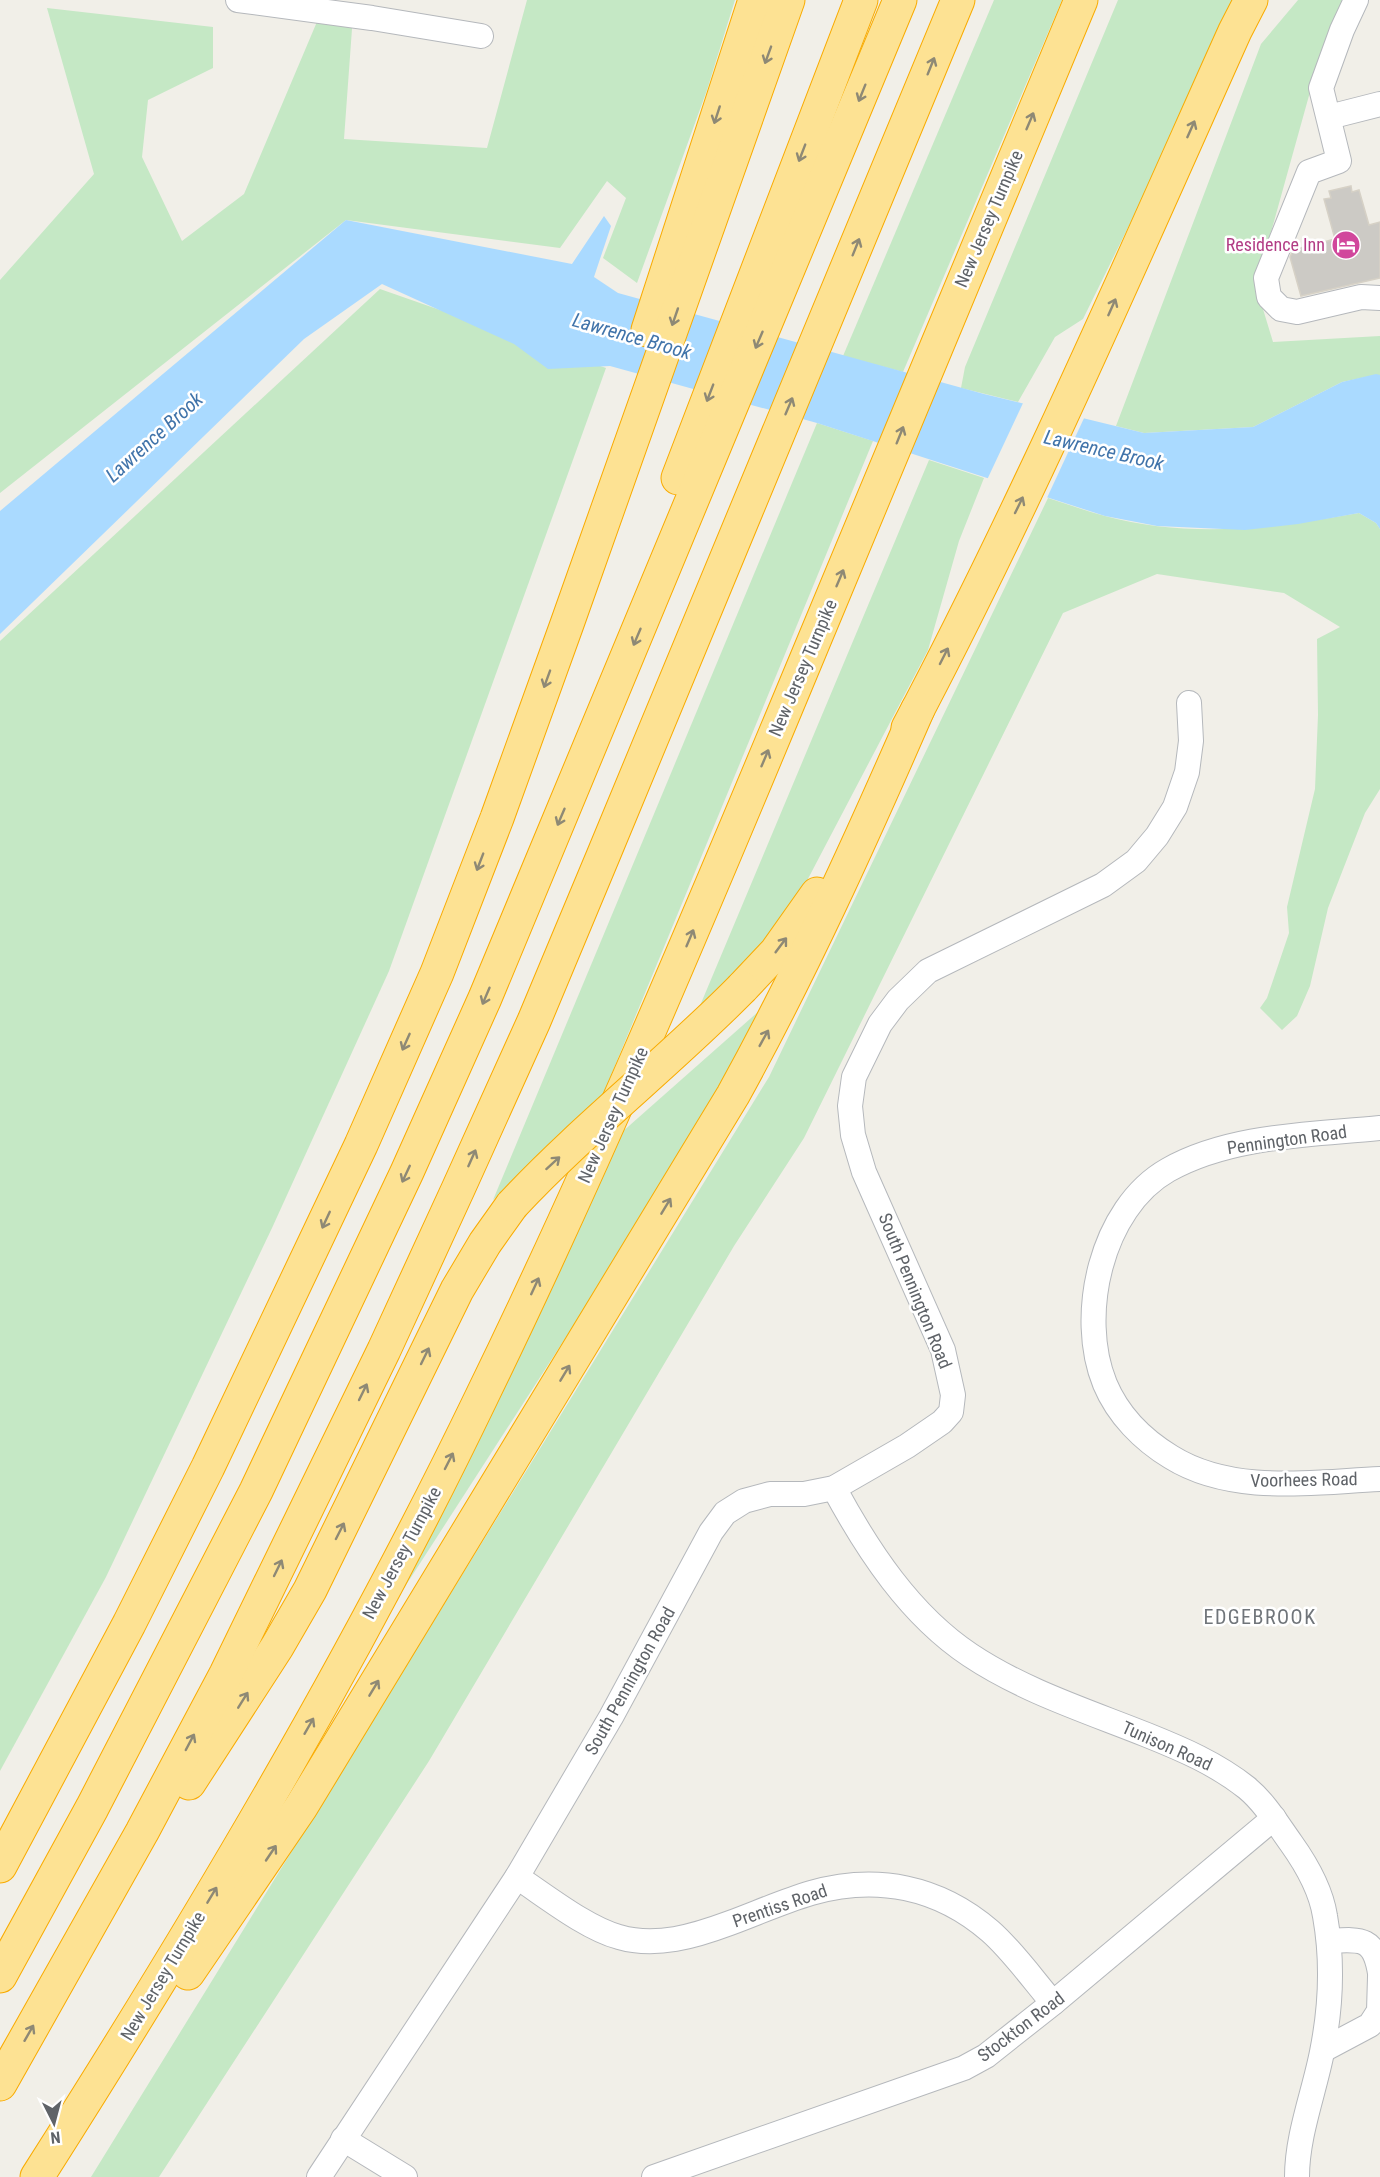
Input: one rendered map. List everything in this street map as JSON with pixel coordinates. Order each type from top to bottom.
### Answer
[{"type":"highway","points":[[0,1866],[129,1624],[208,1467],[361,1145],[437,973],[497,818],[567,624],[602,483],[629,423],[683,260],[755,0]]},
{"type":"highway","points":[[683,260],[788,0]]},
{"type":"highway","points":[[768,283],[861,0]]},
{"type":"highway","points":[[0,1976],[171,1659],[256,1491],[335,1327],[485,998],[651,602],[703,443],[768,283],[900,0]]},
{"type":"highway","points":[[0,2084],[142,1832],[226,1674],[389,1340],[534,1021],[958,0]]},
{"type":"highway","name":"New Jersey Turnpike","points":[[37,2177],[143,2012],[267,1800],[401,1557],[480,1401],[639,1057],[1081,0]]},
{"type":"highway","points":[[61,1977],[233,1716],[310,1590],[457,1290],[485,1243],[512,1205],[545,1170],[712,1018],[776,952],[806,912],[833,869],[918,708],[1088,360],[1251,0]]},
{"type":"highway","points":[[45,2177],[229,1916],[301,1807],[733,1095],[772,1024],[863,834],[918,708]]},
{"type":"street","points":[[238,0],[371,9],[481,36]]},
{"type":"street","points":[[1356,0],[1342,30],[1322,88],[1339,161],[1309,172],[1266,278],[1269,297],[1281,309],[1297,312],[1361,297],[1380,298]]},
{"type":"street","points":[[1329,117],[1380,104]]},
{"type":"street","name":"South Pennington Road","points":[[319,2177],[517,1877],[611,1718],[711,1532],[725,1513],[744,1500],[770,1494],[804,1494],[834,1488],[907,1446],[942,1422],[951,1412],[953,1395],[943,1350],[864,1172],[853,1135],[850,1106],[854,1077],[880,1024],[898,1000],[928,971],[1103,885],[1136,861],[1157,836],[1175,807],[1187,772],[1191,741],[1189,703]]},
{"type":"street","name":"Pennington Road","points":[[1094,1331],[1094,1293],[1102,1259],[1118,1223],[1142,1191],[1166,1171],[1205,1152],[1236,1144],[1380,1128]]},
{"type":"street","name":"Voorhees Road","points":[[1094,1331],[1104,1384],[1118,1409],[1144,1437],[1172,1458],[1206,1472],[1236,1480],[1268,1484],[1380,1479]]},
{"type":"street","name":"Tunison Road","points":[[834,1488],[860,1537],[894,1582],[926,1619],[969,1654],[1019,1683],[1184,1750],[1222,1771],[1248,1789],[1274,1818],[1313,1878],[1325,1912],[1329,1941],[1329,2010],[1323,2050],[1299,2151],[1297,2177]]},
{"type":"street","name":"Stockton Road","points":[[654,2177],[964,2068],[986,2056],[1053,2003],[1274,1818]]},
{"type":"street","name":"Prentiss Road","points":[[517,1877],[594,1927],[619,1938],[649,1941],[673,1940],[701,1934],[811,1893],[841,1886],[878,1885],[910,1888],[942,1898],[968,1913],[993,1933],[1053,2003]]},
{"type":"street","points":[[1323,2050],[1370,2025],[1379,2011],[1380,1975],[1377,1954],[1365,1943],[1357,1940],[1329,1941]]},
{"type":"street","points":[[343,2139],[405,2177]]},
{"type":"green space","points":[[527,0],[735,0],[707,90],[637,283],[603,258],[626,198],[607,181],[560,248],[346,220],[0,493],[0,280],[94,174],[47,8],[213,27],[213,68],[148,100],[142,157],[182,241],[244,194],[319,17],[353,15],[344,139],[487,148]]},
{"type":"green space","points":[[994,0],[1062,0],[903,372],[843,356]]},
{"type":"green space","points":[[1118,0],[1240,0],[1083,319],[1055,337],[1018,402],[961,388],[965,367]]},
{"type":"green space","points":[[1298,0],[1346,0],[1310,92],[1256,286],[1273,342],[1380,336],[1380,375],[1342,382],[1253,427],[1144,433],[1116,426],[1261,44]]},
{"type":"green space","points":[[380,289],[606,368],[389,971],[272,1228],[106,1577],[0,1771],[0,641]]},
{"type":"green space","points":[[817,423],[873,441],[600,1102],[493,1200]]},
{"type":"green space","points":[[929,460],[984,478],[959,541],[928,650],[789,915],[694,1020]]},
{"type":"green space","points":[[1048,498],[1105,516],[1168,527],[1232,529],[1264,527],[1359,513],[1376,523],[1380,529],[1380,789],[1365,813],[1328,908],[1310,986],[1297,1016],[1282,1030],[1260,1008],[1267,998],[1289,933],[1287,907],[1315,789],[1318,715],[1317,639],[1340,627],[1284,593],[1157,574],[1063,613],[804,1138],[734,1246],[429,1761],[159,2177],[91,2177],[769,1077]]},
{"type":"green space","points":[[759,1011],[695,1137],[397,1599],[621,1133]]},
{"type":"water","name":"Lawrence Brook","points":[[604,216],[611,226],[594,277],[618,293],[984,394],[1144,433],[1253,427],[1342,382],[1380,375],[1380,529],[1376,523],[1359,513],[1298,524],[1245,530],[1157,526],[1105,516],[817,423],[610,366],[548,369],[514,344],[382,284],[304,339],[0,634],[0,511],[346,220],[572,264]]},
{"type":"pier","points":[[1024,401],[1085,416],[1046,500],[986,482]]},
{"type":"building","name":"Residence Inn","points":[[1351,186],[1352,192],[1359,190],[1369,225],[1380,222],[1380,278],[1301,296],[1290,257],[1293,250],[1335,239],[1324,199],[1331,198],[1329,191]]},
{"type":"place","name":"Residence Inn","points":[[1346,245]]},
{"type":"district","name":"EDGEBROOK","points":[[1260,1617]]}]
